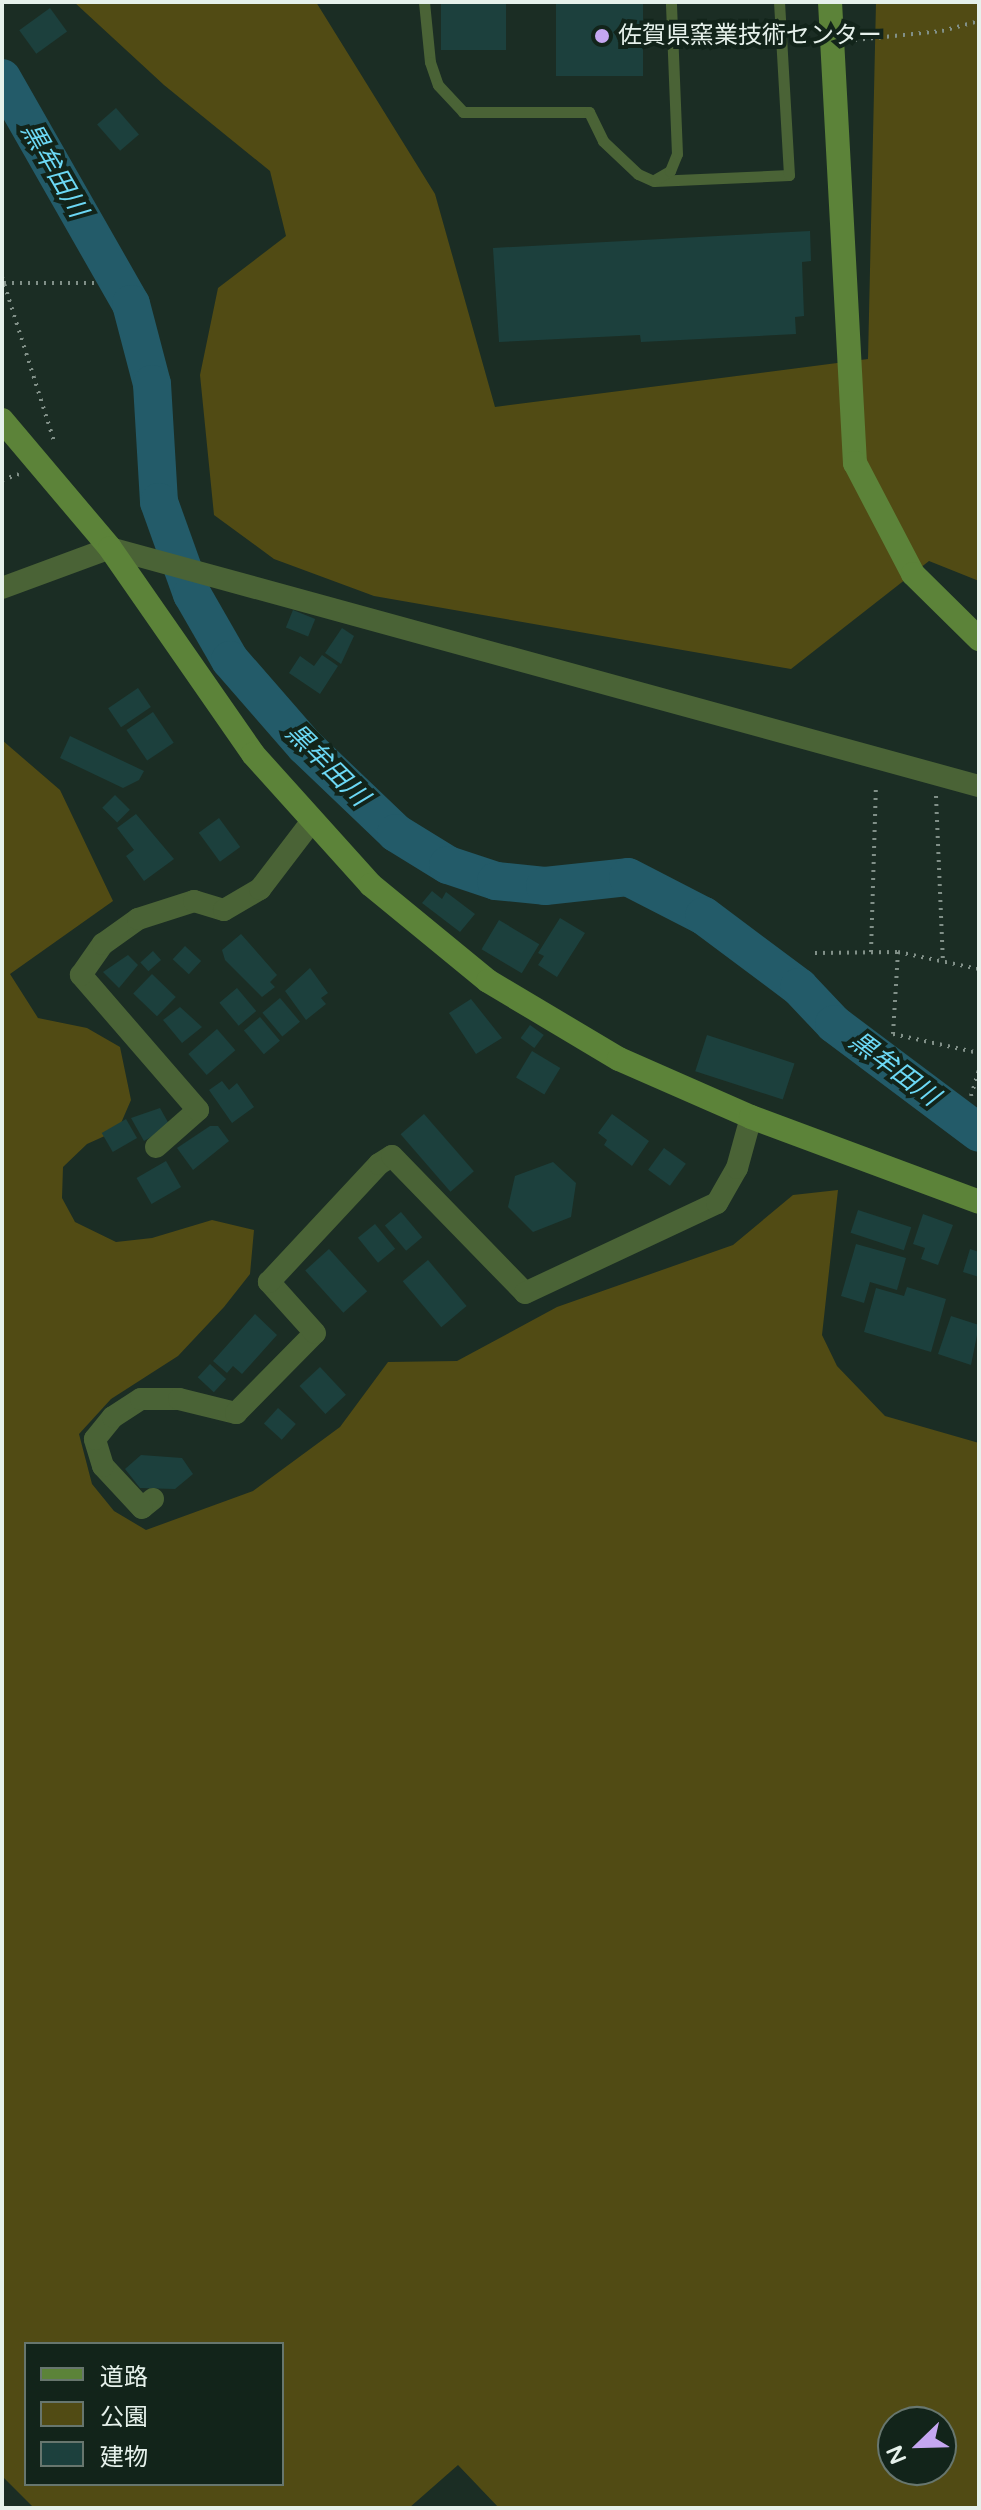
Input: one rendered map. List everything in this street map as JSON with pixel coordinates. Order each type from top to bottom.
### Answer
[{"type":"street","points":[[830,2],[855,463],[913,574],[979,639]]},
{"type":"street","points":[[2,420],[110,548],[253,754],[371,885],[488,981],[619,1059],[751,1117],[979,1202]]},
{"type":"street","points":[[2,588],[110,548],[979,786]]},
{"type":"street","points":[[156,1147],[198,1110],[81,975],[103,944],[138,919],[194,901],[224,910],[260,889],[312,821]]},
{"type":"street","points":[[153,1499],[142,1508],[103,1466],[95,1439],[113,1417],[141,1399],[179,1399],[236,1413],[315,1333],[269,1282],[379,1164],[392,1156],[525,1293],[717,1203],[737,1168],[751,1117]]},
{"type":"lane","points":[[424,2],[430,62],[438,85],[463,112],[589,112],[603,141],[638,174],[654,181],[789,175],[779,2]]},
{"type":"lane","points":[[654,181],[670,171],[677,154],[671,2]]},
{"type":"path","points":[[832,42],[942,31],[979,21]]},
{"type":"path","points":[[2,277],[55,444]]},
{"type":"path","points":[[4,283],[100,283]]},
{"type":"path","points":[[2,480],[19,473]]},
{"type":"path","points":[[871,952],[876,786]]},
{"type":"path","points":[[936,788],[943,961]]},
{"type":"path","points":[[898,952],[893,1034],[979,1053]]},
{"type":"path","points":[[815,953],[898,952],[979,969]]},
{"type":"path","points":[[971,1096],[979,1070]]},
{"type":"green space","points":[[74,2],[316,2],[435,194],[495,407],[868,359],[876,2],[979,2],[979,581],[929,561],[791,669],[374,596],[274,559],[214,515],[200,375],[218,288],[286,236],[270,171],[164,85]]},
{"type":"green space","points":[[2,740],[60,790],[113,901],[10,974],[38,1018],[87,1028],[120,1047],[131,1100],[118,1130],[87,1144],[63,1167],[62,1198],[75,1222],[116,1242],[152,1238],[212,1220],[254,1230],[250,1274],[224,1307],[178,1356],[111,1399],[79,1434],[92,1484],[114,1511],[146,1530],[253,1491],[340,1427],[388,1362],[457,1361],[557,1307],[733,1245],[793,1195],[838,1190],[822,1335],[837,1366],[885,1416],[979,1443],[979,2508],[499,2508],[458,2465],[409,2508],[34,2508],[2,2476]]},
{"type":"building","points":[[441,2],[506,2],[506,50],[441,50]]},
{"type":"building","name":"佐賀県窯業技術センター","points":[[556,2],[643,2],[643,76],[556,76]]},
{"type":"building","points":[[50,8],[67,31],[36,54],[19,30]]},
{"type":"building","points":[[116,108],[139,134],[120,151],[97,124]]},
{"type":"building","points":[[810,231],[811,261],[802,262],[804,316],[795,317],[796,334],[641,342],[640,335],[499,342],[493,248]]},
{"type":"building","points":[[293,610],[315,619],[308,637],[286,628]]},
{"type":"building","points":[[342,628],[354,636],[341,664],[325,653]]},
{"type":"building","points":[[322,655],[338,666],[320,694],[289,673],[300,656],[314,666]]},
{"type":"building","points":[[138,688],[151,707],[121,727],[108,708]]},
{"type":"building","points":[[153,712],[174,743],[147,761],[126,730]]},
{"type":"building","points":[[70,736],[144,771],[139,780],[123,788],[60,758]]},
{"type":"building","points":[[115,795],[130,810],[117,823],[102,808]]},
{"type":"building","points":[[136,814],[174,859],[144,881],[126,856],[134,850],[117,828]]},
{"type":"building","points":[[219,818],[240,847],[220,862],[199,833]]},
{"type":"building","points":[[432,891],[442,899],[446,892],[475,914],[460,932],[422,903]]},
{"type":"building","points":[[560,918],[585,933],[557,977],[538,965],[544,956],[538,953]]},
{"type":"building","points":[[499,920],[539,944],[522,973],[481,949]]},
{"type":"building","points":[[241,934],[277,975],[270,982],[275,987],[262,997],[225,960],[222,950]]},
{"type":"building","points":[[185,946],[201,961],[189,974],[173,959]]},
{"type":"building","points":[[153,951],[161,960],[148,971],[140,962]]},
{"type":"building","points":[[128,955],[138,965],[119,988],[103,972]]},
{"type":"building","points":[[310,968],[328,993],[321,998],[326,1004],[306,1020],[285,991]]},
{"type":"building","points":[[152,974],[176,997],[157,1016],[133,993]]},
{"type":"building","points":[[237,988],[256,1011],[239,1026],[219,1003]]},
{"type":"building","points":[[280,998],[300,1022],[282,1037],[262,1013]]},
{"type":"building","points":[[471,999],[502,1038],[476,1054],[449,1013]]},
{"type":"building","points":[[180,1007],[202,1027],[182,1043],[163,1020]]},
{"type":"building","points":[[260,1017],[280,1041],[264,1054],[244,1030]]},
{"type":"building","points":[[530,1025],[544,1035],[534,1048],[521,1038]]},
{"type":"building","points":[[217,1029],[235,1050],[207,1075],[188,1054]]},
{"type":"building","points":[[707,1035],[794,1063],[783,1100],[695,1071]]},
{"type":"building","points":[[532,1051],[560,1068],[544,1095],[516,1078]]},
{"type":"building","points":[[222,1081],[229,1090],[237,1083],[254,1107],[232,1123],[209,1090]]},
{"type":"building","points":[[160,1108],[170,1126],[144,1141],[131,1118]]},
{"type":"building","points":[[424,1114],[474,1171],[450,1192],[401,1134]]},
{"type":"building","points":[[612,1114],[649,1141],[632,1166],[604,1145],[607,1140],[598,1133]]},
{"type":"building","points":[[126,1119],[137,1138],[113,1152],[102,1133]]},
{"type":"building","points":[[210,1126],[218,1126],[229,1141],[193,1170],[177,1148]]},
{"type":"building","points":[[664,1148],[686,1164],[670,1186],[648,1170]]},
{"type":"building","points":[[166,1161],[181,1187],[152,1204],[137,1178]]},
{"type":"building","points":[[553,1162],[576,1183],[571,1217],[533,1232],[508,1207],[515,1176]]},
{"type":"building","points":[[858,1210],[911,1227],[904,1250],[851,1233]]},
{"type":"building","points":[[401,1212],[422,1237],[406,1251],[385,1225]]},
{"type":"building","points":[[923,1214],[953,1225],[938,1265],[921,1259],[925,1248],[913,1244]]},
{"type":"building","points":[[375,1224],[395,1249],[378,1263],[358,1238]]},
{"type":"building","points":[[856,1244],[906,1258],[897,1290],[870,1282],[864,1303],[841,1296]]},
{"type":"building","points":[[329,1249],[367,1291],[343,1313],[305,1270]]},
{"type":"building","points":[[970,1249],[979,1252],[979,1277],[963,1272]]},
{"type":"building","points":[[428,1260],[467,1306],[441,1327],[403,1281]]},
{"type":"building","points":[[907,1287],[946,1299],[931,1352],[864,1332],[876,1288],[904,1296]]},
{"type":"building","points":[[255,1314],[277,1335],[242,1374],[233,1366],[227,1373],[213,1361]]},
{"type":"building","points":[[951,1316],[979,1325],[971,1365],[938,1354]]},
{"type":"building","points":[[210,1364],[226,1379],[214,1392],[198,1377]]},
{"type":"building","points":[[320,1367],[346,1395],[325,1414],[300,1386]]},
{"type":"building","points":[[278,1408],[296,1424],[282,1440],[264,1424]]},
{"type":"building","points":[[141,1455],[182,1458],[193,1474],[175,1489],[140,1488],[125,1469]]},
{"type":"waterway","name":"黒牟田川","points":[[2,78],[131,304],[152,384],[159,502],[192,594],[230,660],[305,746],[396,833],[448,865],[496,881],[545,886],[628,877],[704,916],[799,987],[834,1024],[979,1133]]},
{"type":"place","name":"佐賀県窯業技術センター","points":[[602,36]]}]
